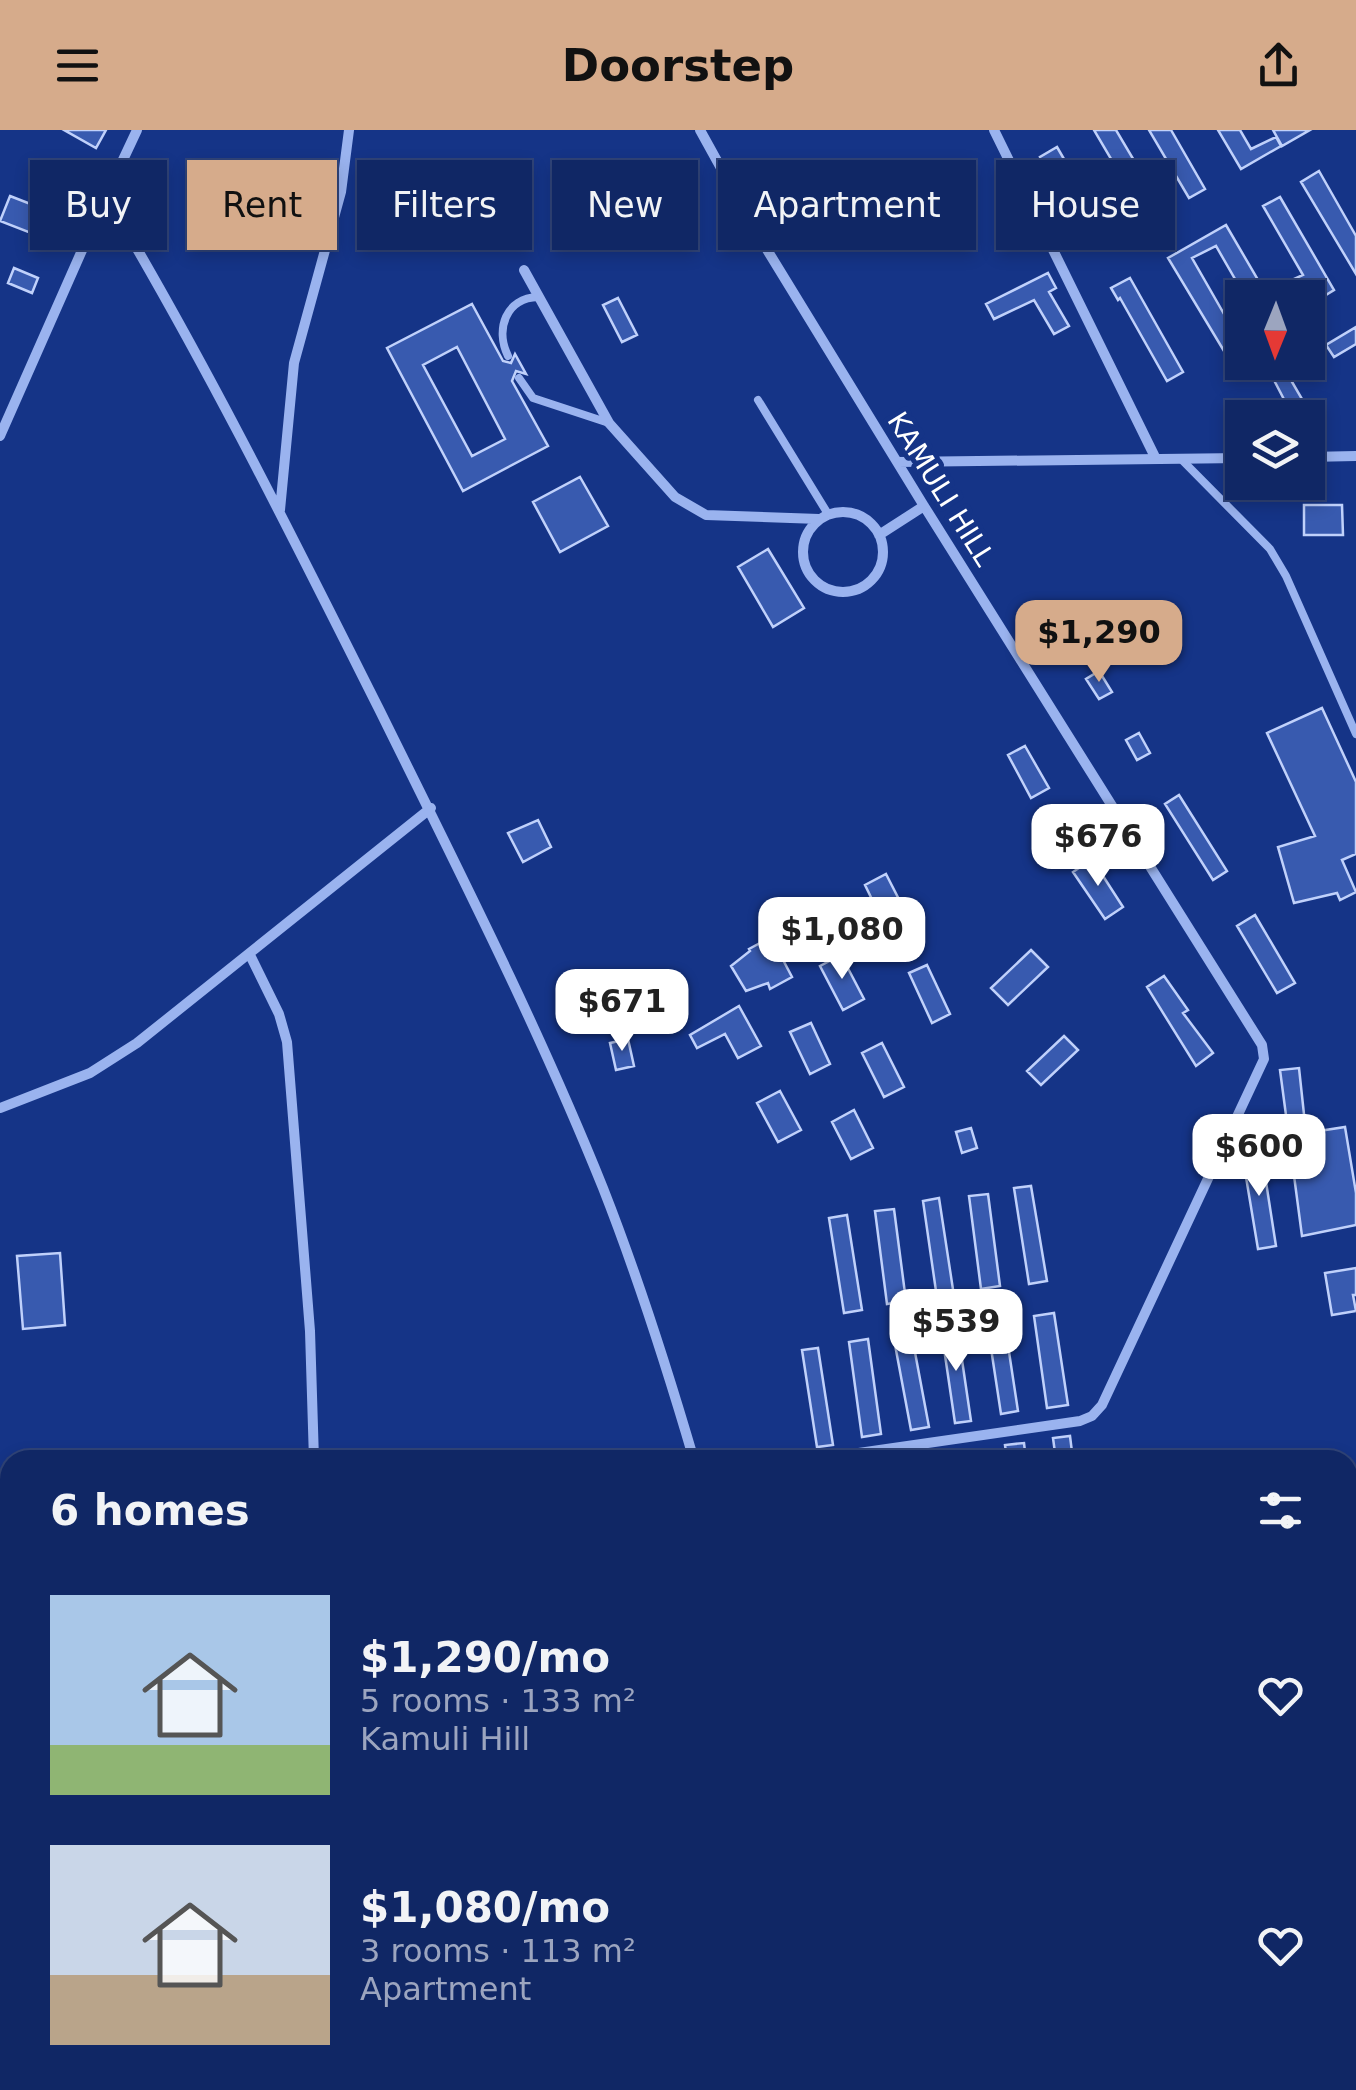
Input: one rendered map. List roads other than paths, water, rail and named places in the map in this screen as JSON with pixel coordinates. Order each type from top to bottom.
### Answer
[{"type":"street","points":[[123,160],[137,130]]},
{"type":"street","points":[[280,510],[294,364],[342,192],[349,130]]},
{"type":"street","name":"KAMULI HILL","points":[[700,130],[758,234],[924,506],[1262,1045],[1264,1059],[1102,1405],[1092,1416],[1080,1421],[879,1450]]},
{"type":"street","points":[[994,130],[1156,459]]},
{"type":"street","points":[[0,436],[82,250]]},
{"type":"street","points":[[138,250],[280,510],[488,926],[602,1186],[639,1284],[691,1450]]},
{"type":"street","points":[[524,270],[609,423],[675,497],[690,508],[723,517],[858,515],[879,535],[882,562],[872,579],[857,590],[829,590],[808,573],[802,554],[806,535],[823,517]]},
{"type":"street","points":[[1325,457],[1356,456]]},
{"type":"street","points":[[898,462],[1225,458]]},
{"type":"street","points":[[879,535],[924,506]]},
{"type":"street","points":[[0,1108],[90,1073],[138,1043],[430,808]]},
{"type":"street","points":[[250,955],[280,1014],[287,1042],[310,1332],[314,1450]]},
{"type":"lane","points":[[508,356],[501,342],[504,320],[513,304],[538,297]]},
{"type":"lane","points":[[519,378],[533,398],[609,423]]},
{"type":"lane","points":[[758,400],[823,517]]},
{"type":"lane","points":[[1182,459],[1270,549],[1286,576],[1356,734]]}]
